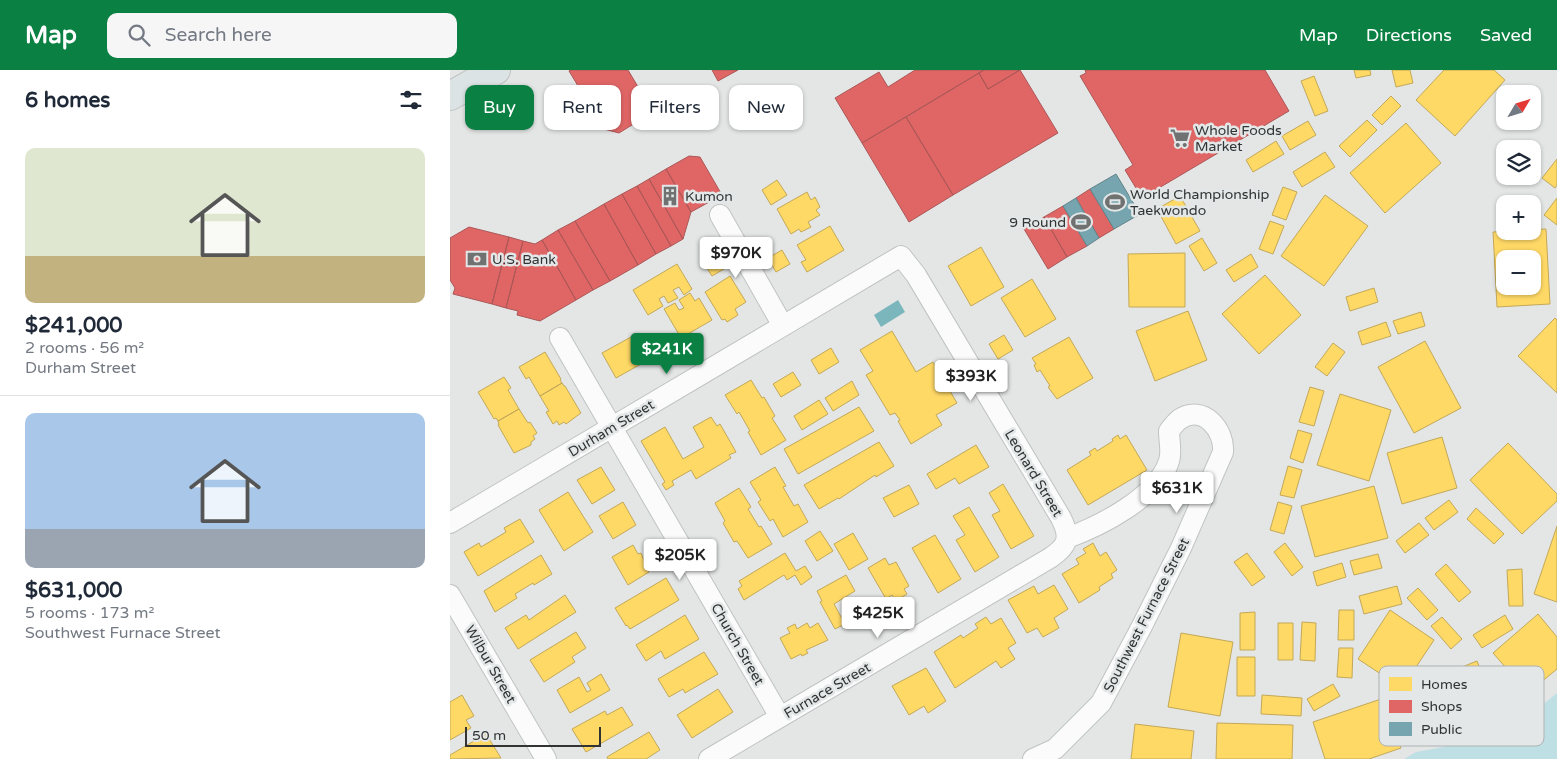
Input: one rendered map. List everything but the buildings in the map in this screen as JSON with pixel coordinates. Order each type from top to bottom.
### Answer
[{"type":"main road","points":[[450,96],[496,70]]},
{"type":"street","points":[[720,215],[783,326]]},
{"type":"street","name":"Durham Street","points":[[450,523],[901,256]]},
{"type":"street","name":"Leonard Street","points":[[901,256],[916,275],[1061,518],[1066,529],[1067,538]]},
{"type":"street","name":"Church Street","points":[[560,338],[780,717]]},
{"type":"street","name":"Southwest Furnace Street","points":[[1033,759],[1055,749],[1101,703],[1181,548],[1223,452],[1224,444],[1219,429],[1207,418],[1197,415],[1188,415],[1181,419],[1169,430],[1170,459],[1162,478],[1133,503],[1115,515],[1092,529],[1067,538]]},
{"type":"street","name":"Furnace Street","points":[[709,759],[1050,558],[1062,550],[1067,538]]},
{"type":"street","name":"Wilbur Street","points":[[450,595],[546,759]]},
{"type":"shaded area","points":[[898,300],[905,312],[881,327],[874,315]]},
{"type":"shaded area","points":[[1557,693],[1557,759],[1404,759],[1416,752],[1449,746],[1544,746],[1544,703]]},
{"type":"place","name":"Whole Foods Market","points":[[1180,138]]},
{"type":"place","name":"Kumon","points":[[670,196]]},
{"type":"place","name":"World Championship Taekwondo","points":[[1115,202]]},
{"type":"place","name":"9 Round","points":[[1081,222]]},
{"type":"place","name":"U.S. Bank","points":[[477,259]]}]
